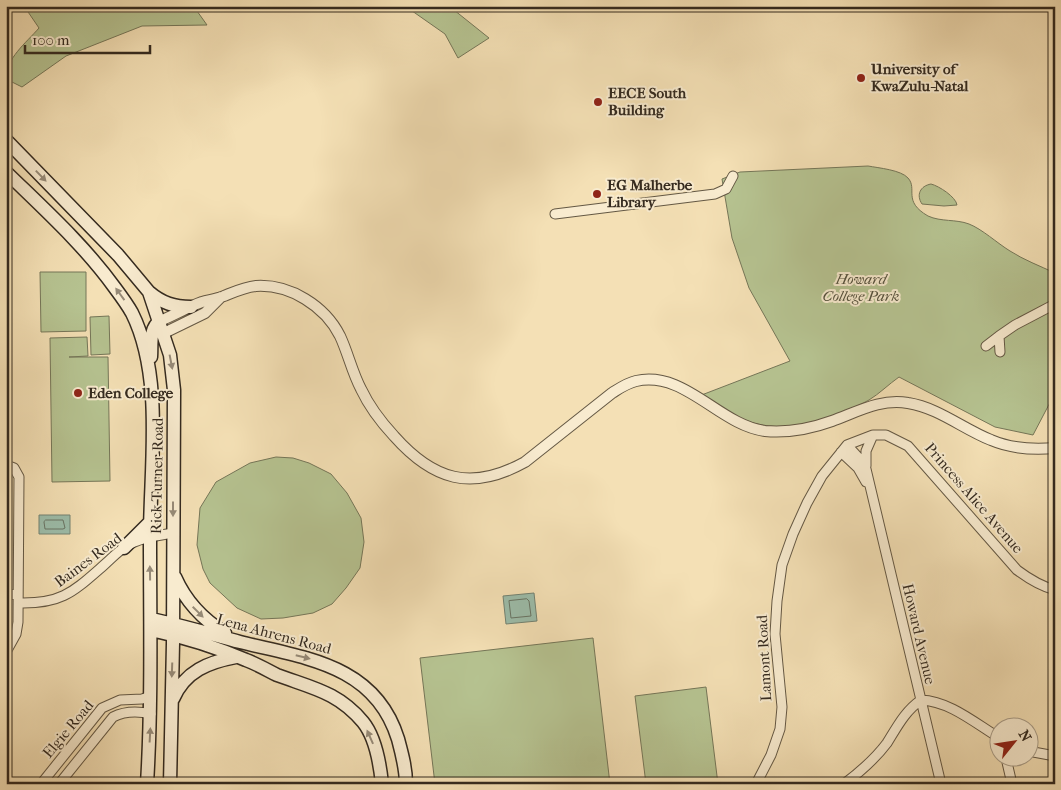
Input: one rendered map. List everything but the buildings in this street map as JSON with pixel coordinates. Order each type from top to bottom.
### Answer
[{"type":"main road","name":"Rick Turner Road","points":[[6,141],[131,268],[149,292],[174,373],[170,784]]},
{"type":"main road","name":"Rick Turner Road","points":[[6,172],[95,262],[131,311],[145,347],[150,377],[152,432],[150,522],[151,714],[147,784]]},
{"type":"main road","points":[[149,292],[172,306],[191,307]]},
{"type":"main road","points":[[131,311],[159,328],[150,377]]},
{"type":"main road","points":[[124,548],[150,522]]},
{"type":"main road","points":[[173,572],[180,588],[198,613],[213,626],[238,641]]},
{"type":"main road","name":"Lena Ahrens Road","points":[[151,625],[276,650],[326,663],[340,670],[369,691],[389,717],[403,758],[406,784]]},
{"type":"main road","name":"Lena Ahrens Road","points":[[173,629],[269,671],[324,691],[349,707],[364,723],[371,737],[377,752],[382,784]]},
{"type":"main road","points":[[269,671],[276,650]]},
{"type":"main road","points":[[171,702],[182,683],[196,670],[213,663],[239,657]]},
{"type":"street","points":[[555,214],[715,194],[726,189],[733,176]]},
{"type":"street","points":[[159,328],[201,302],[249,288],[257,286],[295,293],[318,308],[339,334],[361,390],[388,430],[420,462],[432,470],[462,478],[485,478],[499,475],[525,462],[612,393],[628,384],[643,380],[664,382],[682,389],[737,422],[763,430],[792,431],[810,428],[880,404],[907,403],[933,410],[990,440],[1004,445],[1040,450],[1055,448]]},
{"type":"street","points":[[159,328],[205,313],[222,297]]},
{"type":"street","points":[[986,346],[1015,325],[1055,304]]},
{"type":"street","points":[[1000,336],[1000,352]]},
{"type":"street","points":[[844,449],[873,435]]},
{"type":"street","name":"Howard Avenue","points":[[873,435],[866,451],[866,469],[941,784]]},
{"type":"street","name":"Princess Alice Avenue","points":[[873,435],[886,435],[908,446],[1017,570],[1029,580],[1042,587],[1055,590]]},
{"type":"street","name":"Howard Avenue","points":[[844,449],[858,457],[866,469]]},
{"type":"street","name":"Howard Avenue","points":[[844,449],[871,490]]},
{"type":"street","name":"Lamont Road","points":[[756,784],[771,754],[780,729],[782,707],[775,634],[782,565],[807,503],[822,476],[844,449]]},
{"type":"street","points":[[6,652],[16,634],[18,598],[19,477],[10,466]]},
{"type":"street","name":"Baines Road","points":[[6,595],[48,602],[69,594],[124,548],[136,541],[173,533]]},
{"type":"street","name":"Elgie Road","points":[[40,784],[102,708],[120,700],[142,699],[151,696]]},
{"type":"street","points":[[844,784],[858,774],[875,757],[886,744],[907,711],[921,700],[930,700],[947,706],[988,731]]},
{"type":"street","name":"Elgie Road","points":[[59,784],[106,724],[114,717],[122,713],[142,712],[151,714]]},
{"type":"street","points":[[80,735],[91,744]]},
{"type":"street","points":[[1038,753],[1055,756]]},
{"type":"street","points":[[1008,768],[1012,784]]},
{"type":"street","points":[[147,784],[159,784]]},
{"type":"green space","points":[[24,6],[190,6],[197,11],[207,25],[142,26],[66,56],[22,87],[6,79],[9,64],[39,28]]},
{"type":"green space","points":[[405,6],[449,6],[489,38],[458,58],[445,34]]},
{"type":"green space","name":"Howard College Park","points":[[868,166],[895,171],[905,175],[911,182],[915,205],[928,216],[969,224],[1015,254],[1055,273],[1055,393],[1033,435],[995,427],[899,377],[869,400],[831,417],[803,425],[776,427],[747,421],[699,396],[790,361],[749,288],[732,238],[722,179],[740,172]]},
{"type":"green space","points":[[931,184],[947,192],[957,205],[922,204],[919,197],[920,191]]},
{"type":"green space","points":[[40,272],[86,272],[86,331],[41,332]]},
{"type":"green space","points":[[109,316],[110,354],[91,355],[90,317]]},
{"type":"green space","points":[[87,337],[88,356],[69,357],[108,357],[110,481],[52,482],[50,338]]},
{"type":"green space","points":[[276,457],[293,458],[309,463],[331,474],[347,493],[361,518],[364,542],[360,568],[332,604],[313,613],[283,618],[261,619],[237,608],[210,583],[203,569],[197,545],[200,508],[216,482],[250,463]]},
{"type":"green space","points":[[593,638],[610,784],[435,784],[420,658]]},
{"type":"green space","points":[[706,687],[718,784],[646,784],[635,696]]},
{"type":"water","points":[[39,515],[70,515],[70,534],[39,534]]},
{"type":"water","points":[[534,593],[537,621],[506,624],[503,596]]},
{"type":"place","name":"University of KwaZulu-Natal","points":[[861,78]]},
{"type":"place","name":"EECE South Building","points":[[598,102]]},
{"type":"place","name":"EG Malherbe Library","points":[[597,194]]},
{"type":"place","name":"Eden College","points":[[78,393]]}]
